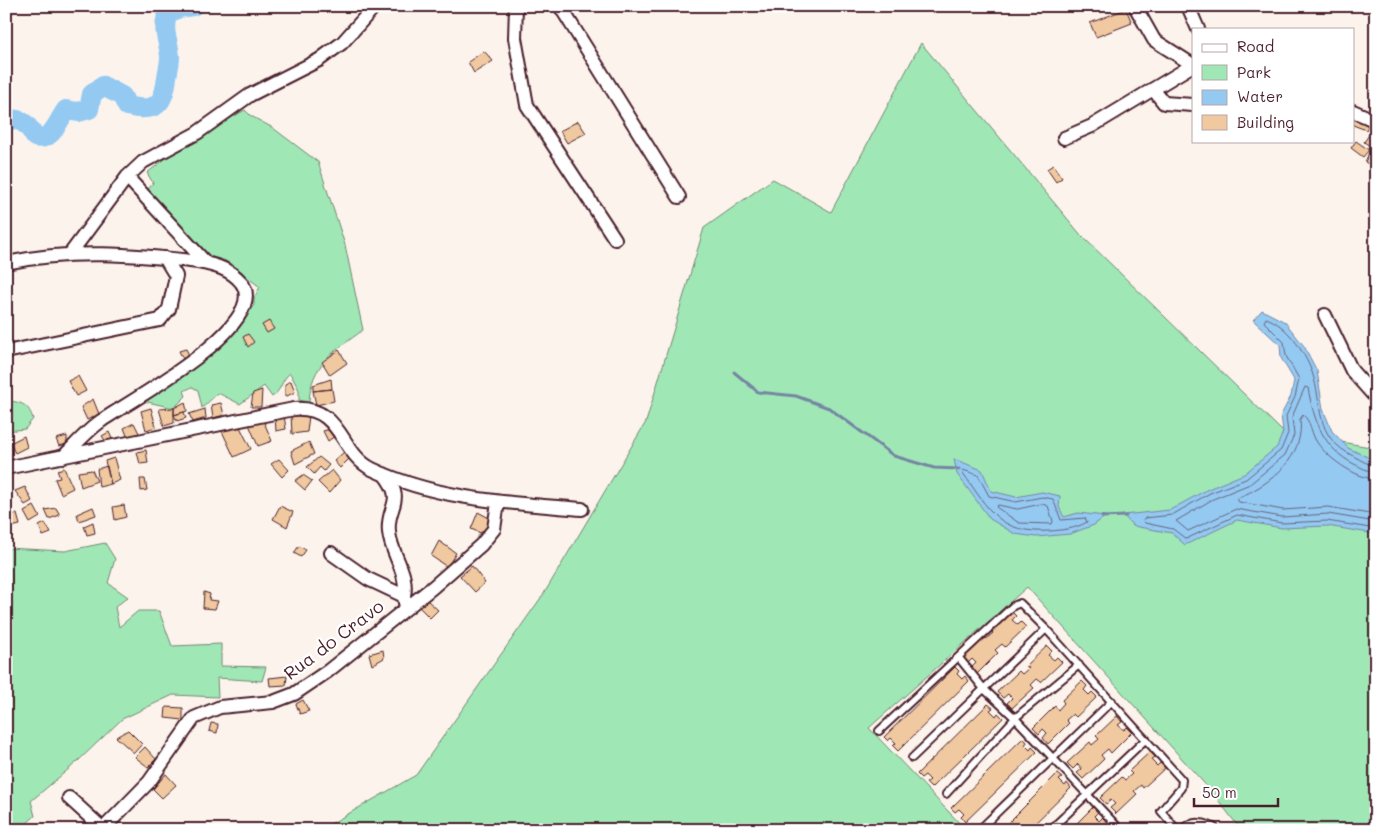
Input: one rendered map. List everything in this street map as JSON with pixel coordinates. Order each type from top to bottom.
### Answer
[{"type":"street","points":[[70,254],[127,177],[143,162],[197,133],[250,95],[319,60],[342,43],[375,6]]},
{"type":"street","points":[[516,6],[515,38],[518,65],[527,104],[615,239]]},
{"type":"street","points":[[560,6],[679,197]]},
{"type":"street","points":[[1188,6],[1198,28]]},
{"type":"street","points":[[1136,7],[1154,40],[1192,64]]},
{"type":"street","points":[[1064,138],[1092,126],[1192,66]]},
{"type":"street","points":[[1153,89],[1164,103],[1192,105]]},
{"type":"street","points":[[1354,111],[1376,121]]},
{"type":"street","points":[[127,177],[206,263]]},
{"type":"street","points":[[6,263],[70,254],[165,258],[206,263],[222,267],[235,275],[247,294],[246,303],[238,319],[217,341],[180,370],[99,422],[62,457]]},
{"type":"street","points":[[6,352],[160,320],[169,308],[176,276],[165,258]]},
{"type":"street","points":[[1325,315],[1352,371],[1359,382],[1376,398]]},
{"type":"street","points":[[6,468],[294,409],[307,408],[328,418],[361,461],[369,468],[384,474],[435,490],[498,502],[582,509]]},
{"type":"street","points":[[384,474],[392,485],[396,496],[388,530],[405,581],[405,602]]},
{"type":"street","name":"Rua do Cravo","points":[[68,798],[102,830],[148,782],[194,718],[220,707],[273,702],[294,694],[328,671],[405,602],[464,560],[490,535],[494,529],[498,502]]},
{"type":"street","points":[[331,553],[405,602]]},
{"type":"lane","points":[[879,731],[1017,604],[1023,604],[1182,780],[1181,788],[1161,810],[1177,830]]},
{"type":"lane","points":[[912,758],[1046,629]]},
{"type":"lane","points":[[959,658],[984,689],[1015,718],[1116,825]]},
{"type":"lane","points":[[946,794],[1015,718],[1079,665]]},
{"type":"lane","points":[[981,828],[1112,701]]},
{"type":"lane","points":[[1050,830],[1146,739]]},
{"type":"lane","points":[[1181,830],[1191,823],[1199,822],[1206,823],[1218,830]]},
{"type":"green space","points":[[921,43],[1081,235],[1283,432],[1376,448],[1376,830],[1241,830],[1212,792],[1027,587],[869,728],[966,830],[320,830],[416,775],[545,592],[646,422],[704,228],[773,179],[831,212]]},
{"type":"green space","points":[[245,110],[251,116],[273,128],[318,162],[345,245],[363,330],[334,352],[319,368],[314,377],[309,402],[299,400],[299,390],[290,373],[272,397],[264,386],[240,404],[218,393],[202,408],[198,390],[192,387],[184,391],[186,396],[174,408],[143,401],[235,333],[254,305],[254,298],[260,287],[226,261],[206,255],[146,191],[153,183],[147,173],[183,145]]},
{"type":"green space","points":[[8,401],[21,403],[29,410],[33,419],[25,429],[6,431]]},
{"type":"green space","points":[[105,543],[115,559],[108,583],[128,597],[115,607],[119,627],[138,611],[159,611],[172,646],[221,644],[221,666],[266,667],[262,681],[217,678],[218,697],[173,695],[122,719],[77,762],[31,801],[35,816],[19,830],[6,830],[6,548],[65,551]]},
{"type":"water","points":[[1262,310],[1285,322],[1304,346],[1317,371],[1323,409],[1332,431],[1348,448],[1376,461],[1376,534],[1327,526],[1282,528],[1237,520],[1185,545],[1172,533],[1133,526],[1123,515],[1170,510],[1208,489],[1244,474],[1277,447],[1283,432],[1281,415],[1291,396],[1294,380],[1281,358],[1280,345],[1253,320]]},
{"type":"water","points":[[954,459],[982,470],[991,491],[1016,497],[1042,492],[1060,496],[1059,507],[1064,517],[1078,513],[1106,516],[1094,525],[1070,534],[1036,537],[1015,534],[990,519],[957,474]]},
{"type":"building","points":[[1126,9],[1132,23],[1096,37],[1090,23]]},
{"type":"building","points":[[484,51],[493,61],[474,73],[468,62]]},
{"type":"building","points":[[1354,114],[1370,122],[1366,130],[1354,125]]},
{"type":"building","points":[[578,121],[586,133],[567,143],[560,131]]},
{"type":"building","points":[[1376,125],[1376,150],[1364,142]]},
{"type":"building","points":[[1356,141],[1369,150],[1363,157],[1351,148]]},
{"type":"building","points":[[1369,153],[1376,157],[1376,168],[1365,162]]},
{"type":"building","points":[[1053,165],[1062,178],[1056,182],[1047,169]]},
{"type":"building","points":[[269,321],[274,329],[267,333],[262,325]]},
{"type":"building","points":[[248,334],[254,342],[248,347],[243,337]]},
{"type":"building","points":[[186,349],[189,355],[183,359],[179,351]]},
{"type":"building","points":[[339,350],[347,363],[330,375],[322,362]]},
{"type":"building","points":[[78,376],[86,391],[76,396],[68,381]]},
{"type":"building","points":[[331,379],[332,389],[313,391],[313,385]]},
{"type":"building","points":[[291,381],[295,392],[285,397],[285,384]]},
{"type":"building","points":[[332,389],[334,401],[316,405],[313,391]]},
{"type":"building","points":[[262,390],[261,407],[251,407],[253,393]]},
{"type":"building","points":[[93,399],[99,414],[87,420],[81,407]]},
{"type":"building","points":[[185,402],[187,411],[174,415],[174,408]]},
{"type":"building","points":[[221,403],[224,415],[213,418],[211,405]]},
{"type":"building","points":[[151,408],[156,427],[146,430],[141,411]]},
{"type":"building","points":[[174,408],[174,423],[164,426],[159,409]]},
{"type":"building","points":[[205,409],[206,418],[193,422],[189,414]]},
{"type":"building","points":[[184,412],[186,418],[177,421],[174,415]]},
{"type":"building","points":[[284,415],[286,429],[276,431],[275,417]]},
{"type":"building","points":[[291,415],[309,415],[307,432],[292,434]]},
{"type":"building","points":[[263,420],[272,441],[258,446],[248,422]]},
{"type":"building","points":[[134,423],[139,433],[128,438],[124,428]]},
{"type":"building","points":[[239,425],[251,449],[234,457],[221,429]]},
{"type":"building","points":[[330,429],[335,436],[328,441],[323,431]]},
{"type":"building","points":[[109,432],[113,441],[107,443],[102,436]]},
{"type":"building","points":[[24,436],[27,447],[15,453],[10,443]]},
{"type":"building","points":[[67,436],[67,444],[59,446],[56,439]]},
{"type":"building","points":[[309,442],[314,454],[295,464],[291,451]]},
{"type":"building","points":[[146,450],[148,463],[140,464],[137,452]]},
{"type":"building","points":[[344,452],[349,459],[340,468],[334,461]]},
{"type":"building","points":[[319,457],[329,465],[324,471],[320,467],[314,474],[307,467]]},
{"type":"building","points":[[114,458],[120,480],[111,484],[105,461]]},
{"type":"building","points":[[279,459],[289,470],[282,477],[271,464]]},
{"type":"building","points":[[107,466],[111,484],[99,487],[97,469]]},
{"type":"building","points":[[64,468],[73,488],[61,494],[55,479],[60,478],[57,470]]},
{"type":"building","points":[[92,470],[97,481],[81,487],[78,472]]},
{"type":"building","points":[[332,470],[340,480],[329,493],[318,482]]},
{"type":"building","points":[[303,475],[312,481],[305,490],[295,481]]},
{"type":"building","points":[[140,479],[145,479],[147,490],[141,491]]},
{"type":"building","points":[[25,487],[32,501],[25,505],[15,491]]},
{"type":"building","points":[[124,505],[126,517],[115,520],[113,507]]},
{"type":"building","points":[[34,506],[40,517],[30,523],[24,512]]},
{"type":"building","points":[[280,506],[293,512],[287,527],[273,519]]},
{"type":"building","points":[[93,507],[96,515],[79,521],[77,514]]},
{"type":"building","points":[[56,508],[60,515],[49,519],[45,510]]},
{"type":"building","points":[[478,512],[491,519],[483,534],[471,529]]},
{"type":"building","points":[[17,514],[20,525],[7,528],[6,515]]},
{"type":"building","points":[[93,522],[95,533],[87,535],[84,526]]},
{"type":"building","points":[[45,523],[51,533],[43,536],[39,526]]},
{"type":"building","points":[[439,541],[456,553],[447,567],[431,556]]},
{"type":"building","points":[[299,546],[306,550],[301,557],[294,553]]},
{"type":"building","points":[[472,566],[485,583],[475,592],[460,576]]},
{"type":"building","points":[[204,592],[210,594],[209,600],[218,601],[215,609],[203,608]]},
{"type":"building","points":[[427,600],[438,610],[430,618],[419,607]]},
{"type":"building","points":[[1011,611],[1016,616],[1012,620],[1018,625],[1021,622],[1026,627],[1005,647],[1002,644],[995,650],[998,653],[977,674],[971,668],[976,663],[972,659],[967,664],[961,657],[983,636],[986,639],[993,633],[990,630]]},
{"type":"building","points":[[1047,646],[1052,651],[1048,655],[1054,660],[1057,657],[1062,662],[1041,682],[1037,679],[1031,685],[1034,688],[1012,708],[1007,703],[1012,698],[1008,694],[1003,698],[997,692],[1019,671],[1022,674],[1029,668],[1026,666]]},
{"type":"building","points":[[383,650],[384,658],[372,665],[369,654]]},
{"type":"building","points":[[955,667],[959,671],[957,674],[962,679],[965,676],[969,681],[898,751],[893,746],[896,743],[891,738],[888,741],[884,737]]},
{"type":"building","points":[[287,676],[286,685],[270,686],[269,678]]},
{"type":"building","points":[[1082,681],[1087,686],[1084,690],[1089,695],[1092,692],[1097,697],[1076,717],[1073,714],[1066,720],[1069,723],[1048,744],[1043,738],[1047,733],[1043,729],[1039,734],[1033,728],[1055,706],[1058,710],[1064,703],[1062,700]]},
{"type":"building","points":[[303,700],[309,711],[300,714],[296,704]]},
{"type":"building","points":[[988,704],[993,708],[990,710],[996,716],[998,713],[1003,718],[931,788],[926,783],[930,780],[925,775],[921,778],[917,774]]},
{"type":"building","points":[[166,707],[183,708],[183,720],[165,718]]},
{"type":"building","points":[[1117,716],[1122,722],[1118,725],[1124,730],[1127,727],[1132,732],[1111,753],[1108,749],[1101,755],[1104,759],[1083,779],[1077,773],[1082,769],[1078,764],[1073,769],[1067,763],[1090,742],[1092,745],[1099,739],[1096,736]]},
{"type":"building","points":[[211,723],[218,724],[217,733],[209,731]]},
{"type":"building","points":[[128,730],[142,744],[134,753],[116,737]]},
{"type":"building","points":[[1023,738],[1027,742],[1025,745],[1030,750],[1032,747],[1037,752],[965,822],[961,817],[964,814],[959,809],[955,812],[951,808]]},
{"type":"building","points":[[145,747],[156,759],[148,767],[135,757]]},
{"type":"building","points":[[1150,752],[1155,757],[1151,760],[1157,766],[1160,763],[1165,768],[1143,788],[1141,785],[1134,791],[1137,794],[1116,814],[1110,808],[1115,804],[1111,800],[1106,804],[1100,798],[1122,777],[1125,780],[1132,774],[1129,771]]},
{"type":"building","points":[[166,774],[176,785],[162,798],[153,789]]},
{"type":"building","points":[[1057,774],[1062,778],[1059,780],[1065,786],[1067,783],[1071,788],[1028,830],[1001,830]]},
{"type":"building","points":[[1093,807],[1098,812],[1094,816],[1099,821],[1103,817],[1107,821],[1098,830],[1070,830]]},
{"type":"waterway","points":[[6,120],[12,119],[24,123],[35,137],[41,138],[51,133],[66,110],[78,112],[89,109],[92,94],[103,86],[122,96],[127,106],[145,108],[157,105],[164,94],[170,62],[165,32],[167,15],[178,8],[193,6]]},
{"type":"waterway","points":[[734,372],[758,392],[796,396],[829,408],[894,456],[934,468],[959,469]]},
{"type":"waterway","points":[[1102,517],[1126,516]]}]
